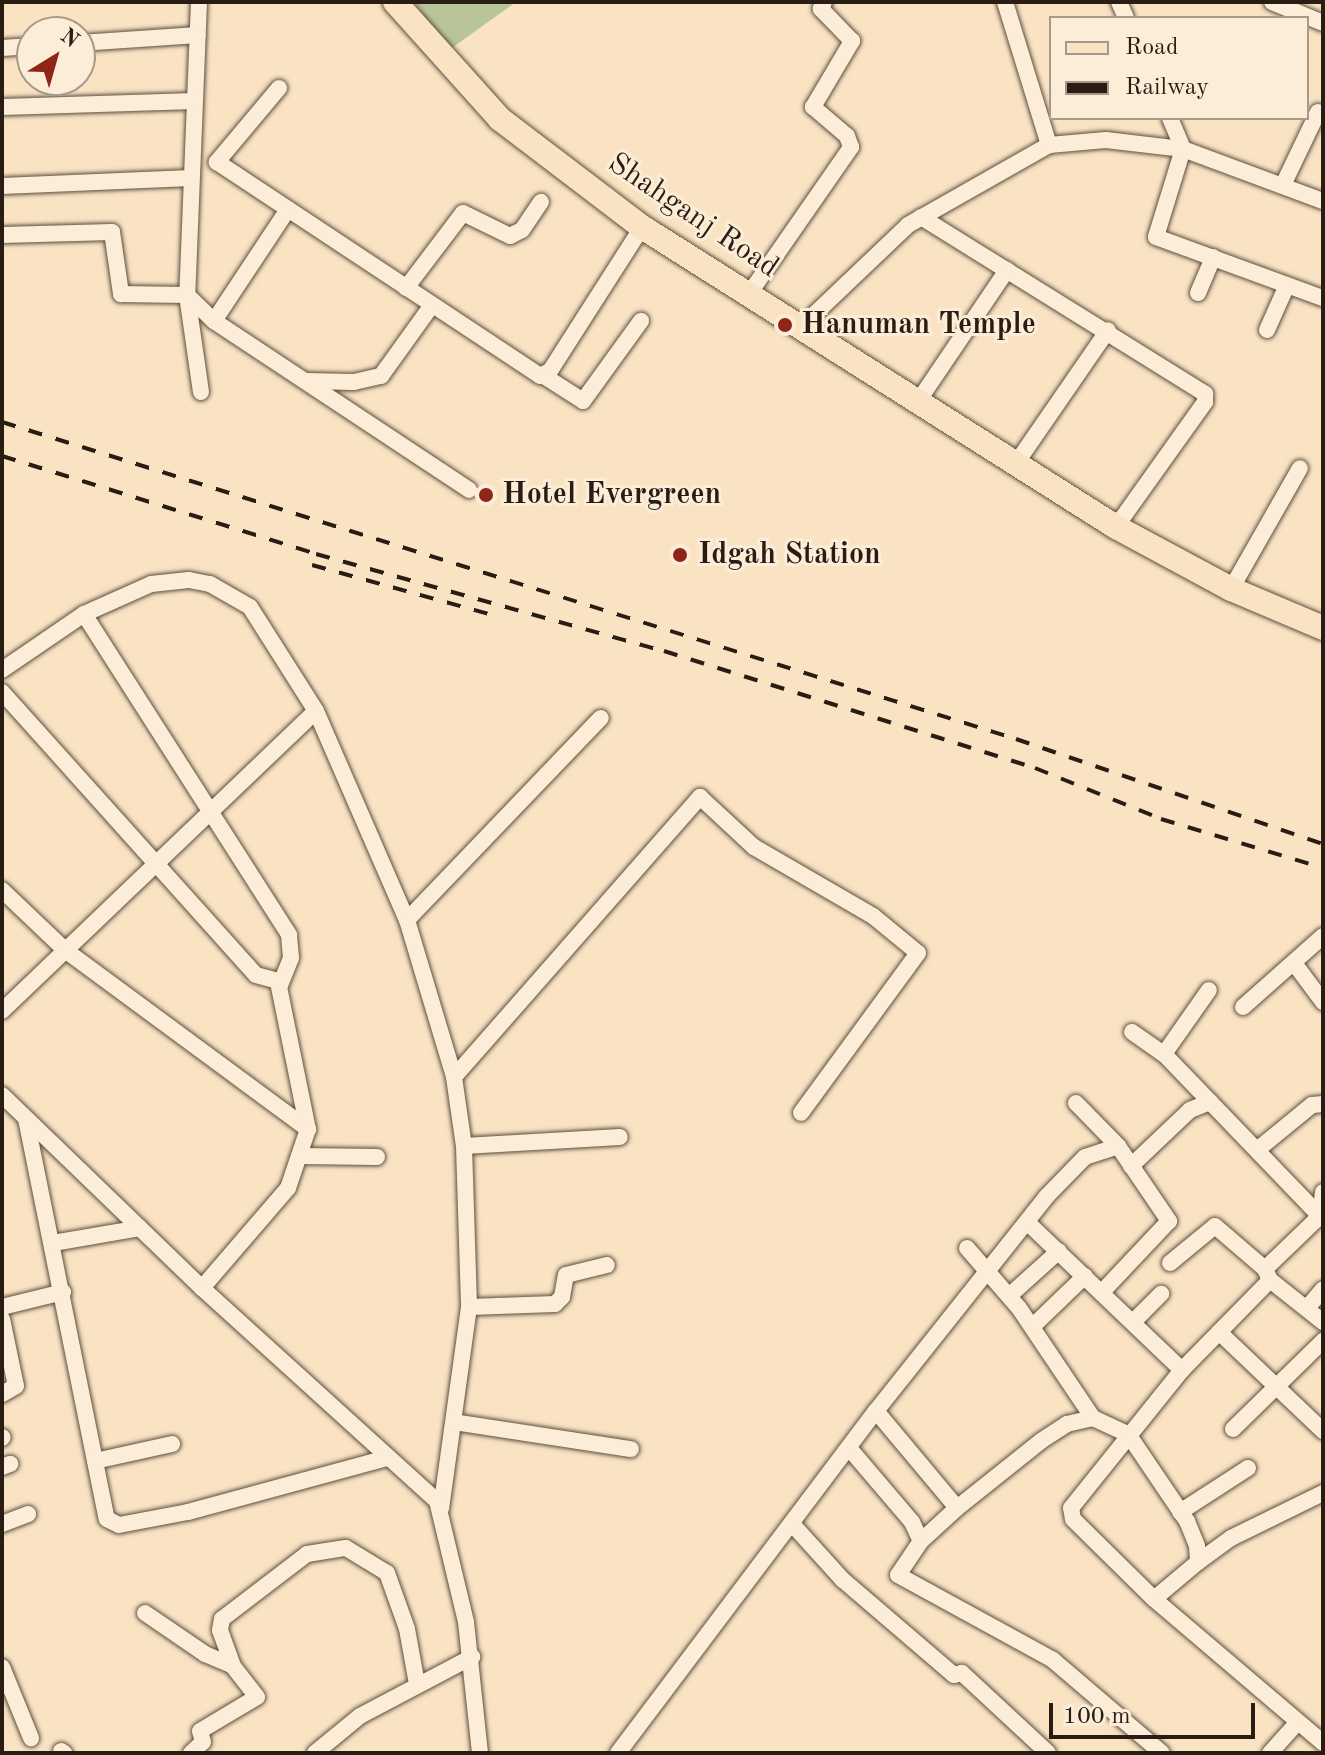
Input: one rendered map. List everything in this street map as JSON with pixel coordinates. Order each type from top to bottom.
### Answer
[{"type":"main road","name":"Shahganj Road","points":[[395,2],[500,119],[642,227],[1116,527],[1231,589],[1323,628]]},
{"type":"street","points":[[199,2],[187,295],[201,392]]},
{"type":"street","points":[[749,294],[851,147],[850,139],[813,107],[852,41],[821,9],[824,2]]},
{"type":"street","points":[[1005,2],[1049,145]]},
{"type":"street","points":[[1272,2],[1306,16]]},
{"type":"street","points":[[96,42],[198,35]]},
{"type":"street","points":[[279,88],[217,162],[432,305],[583,401],[641,321]]},
{"type":"street","points":[[2,107],[195,101]]},
{"type":"street","points":[[1283,185],[1318,112]]},
{"type":"street","points":[[1171,120],[1183,149],[1154,233],[1323,298]]},
{"type":"street","points":[[801,327],[921,217],[1049,145],[1106,140],[1183,149],[1323,201]]},
{"type":"street","points":[[2,186],[191,178]]},
{"type":"street","points":[[406,288],[463,213],[510,236],[522,230],[541,202]]},
{"type":"street","points":[[214,321],[288,209]]},
{"type":"street","points":[[921,217],[1202,391],[1206,398],[1116,527]]},
{"type":"street","points":[[544,376],[642,227]]},
{"type":"street","points":[[2,235],[112,232],[121,294],[187,295],[214,321],[469,490]]},
{"type":"street","points":[[1198,293],[1213,257]]},
{"type":"street","points":[[919,400],[1007,270]]},
{"type":"street","points":[[1267,330],[1287,285]]},
{"type":"street","points":[[304,381],[354,382],[381,376],[432,305]]},
{"type":"street","points":[[1017,462],[1108,330]]},
{"type":"street","points":[[1231,589],[1300,468]]},
{"type":"street","points":[[2,670],[84,614],[160,582],[210,584],[250,607],[316,711],[407,920],[454,1077],[464,1146],[469,1307],[441,1508],[472,1657],[480,1753]]},
{"type":"street","points":[[84,614],[208,813],[289,935],[291,958],[279,981],[308,1129],[288,1188],[202,1288]]},
{"type":"street","points":[[2,692],[256,975],[279,981]]},
{"type":"street","points":[[2,1011],[316,711]]},
{"type":"street","points":[[407,920],[601,718]]},
{"type":"street","points":[[454,1077],[700,797],[754,847],[873,916],[918,953],[801,1113]]},
{"type":"street","points":[[2,890],[65,950],[308,1129]]},
{"type":"street","points":[[1243,1007],[1323,936]]},
{"type":"street","points":[[1294,963],[1323,1002]]},
{"type":"street","points":[[1164,1054],[1209,990]]},
{"type":"street","points":[[1132,1032],[1164,1054],[1320,1216]]},
{"type":"street","points":[[2,1095],[202,1288],[441,1508]]},
{"type":"street","points":[[1131,1166],[1190,1110],[1210,1102]]},
{"type":"street","points":[[1076,1103],[1118,1146],[1169,1224],[1102,1292]]},
{"type":"street","points":[[1257,1150],[1312,1105],[1323,1104]]},
{"type":"street","points":[[26,1119],[63,1292],[102,1511],[119,1525],[188,1512],[387,1458]]},
{"type":"street","points":[[464,1146],[620,1137]]},
{"type":"street","points":[[618,1753],[794,1526],[876,1411],[988,1270],[1083,1158],[1118,1146]]},
{"type":"street","points":[[299,1156],[377,1157]]},
{"type":"street","points":[[1323,1192],[1320,1216],[1182,1370],[1128,1434],[1069,1512],[1154,1599],[1296,1724],[1323,1743]]},
{"type":"street","points":[[1028,1223],[1182,1370]]},
{"type":"street","points":[[1170,1263],[1215,1226],[1323,1322]]},
{"type":"street","points":[[53,1243],[140,1228]]},
{"type":"street","points":[[967,1248],[1033,1326],[1093,1418],[1128,1434],[1180,1512],[1198,1562]]},
{"type":"street","points":[[1009,1296],[1059,1251]]},
{"type":"street","points":[[469,1307],[555,1304],[562,1297],[566,1275],[607,1265]]},
{"type":"street","points":[[1033,1326],[1085,1276]]},
{"type":"street","points":[[1308,1307],[1323,1289]]},
{"type":"street","points":[[2,1307],[63,1292]]},
{"type":"street","points":[[1133,1322],[1161,1294]]},
{"type":"street","points":[[2,1319],[16,1386],[2,1394]]},
{"type":"street","points":[[1219,1332],[1323,1431]]},
{"type":"street","points":[[1233,1429],[1323,1341]]},
{"type":"street","points":[[876,1411],[957,1508]]},
{"type":"street","points":[[1093,1418],[1067,1424],[1041,1441],[957,1508],[921,1541],[898,1570],[899,1577],[1041,1651],[1162,1753]]},
{"type":"street","points":[[454,1422],[631,1449]]},
{"type":"street","points":[[95,1461],[172,1444]]},
{"type":"street","points":[[849,1448],[912,1522],[921,1541]]},
{"type":"street","points":[[1180,1512],[1248,1468]]},
{"type":"street","points":[[1154,1599],[1231,1538],[1323,1493]]},
{"type":"street","points":[[2,1524],[28,1514]]},
{"type":"street","points":[[794,1526],[843,1580],[954,1675],[962,1673],[1048,1753]]},
{"type":"street","points":[[191,1753],[203,1742],[200,1731],[257,1697],[233,1666],[220,1630],[222,1619],[303,1555],[346,1548],[388,1575],[417,1684]]},
{"type":"street","points":[[145,1613],[205,1654],[233,1666]]},
{"type":"street","points":[[315,1753],[360,1716],[472,1657]]},
{"type":"street","points":[[2,1667],[31,1738]]},
{"type":"street","points":[[1270,1753],[1296,1724]]},
{"type":"green space","points":[[414,2],[516,2],[449,50]]},
{"type":"railway","points":[[2,422],[1016,739],[1323,844]]},
{"type":"railway","points":[[2,456],[316,554],[664,651],[1035,768],[1161,819],[1323,868]]},
{"type":"railway","points":[[312,565],[489,614]]},
{"type":"place","name":"Hanuman Temple","points":[[785,325]]},
{"type":"place","name":"Hotel Evergreen","points":[[486,495]]},
{"type":"place","name":"Idgah Station","points":[[680,555]]}]
